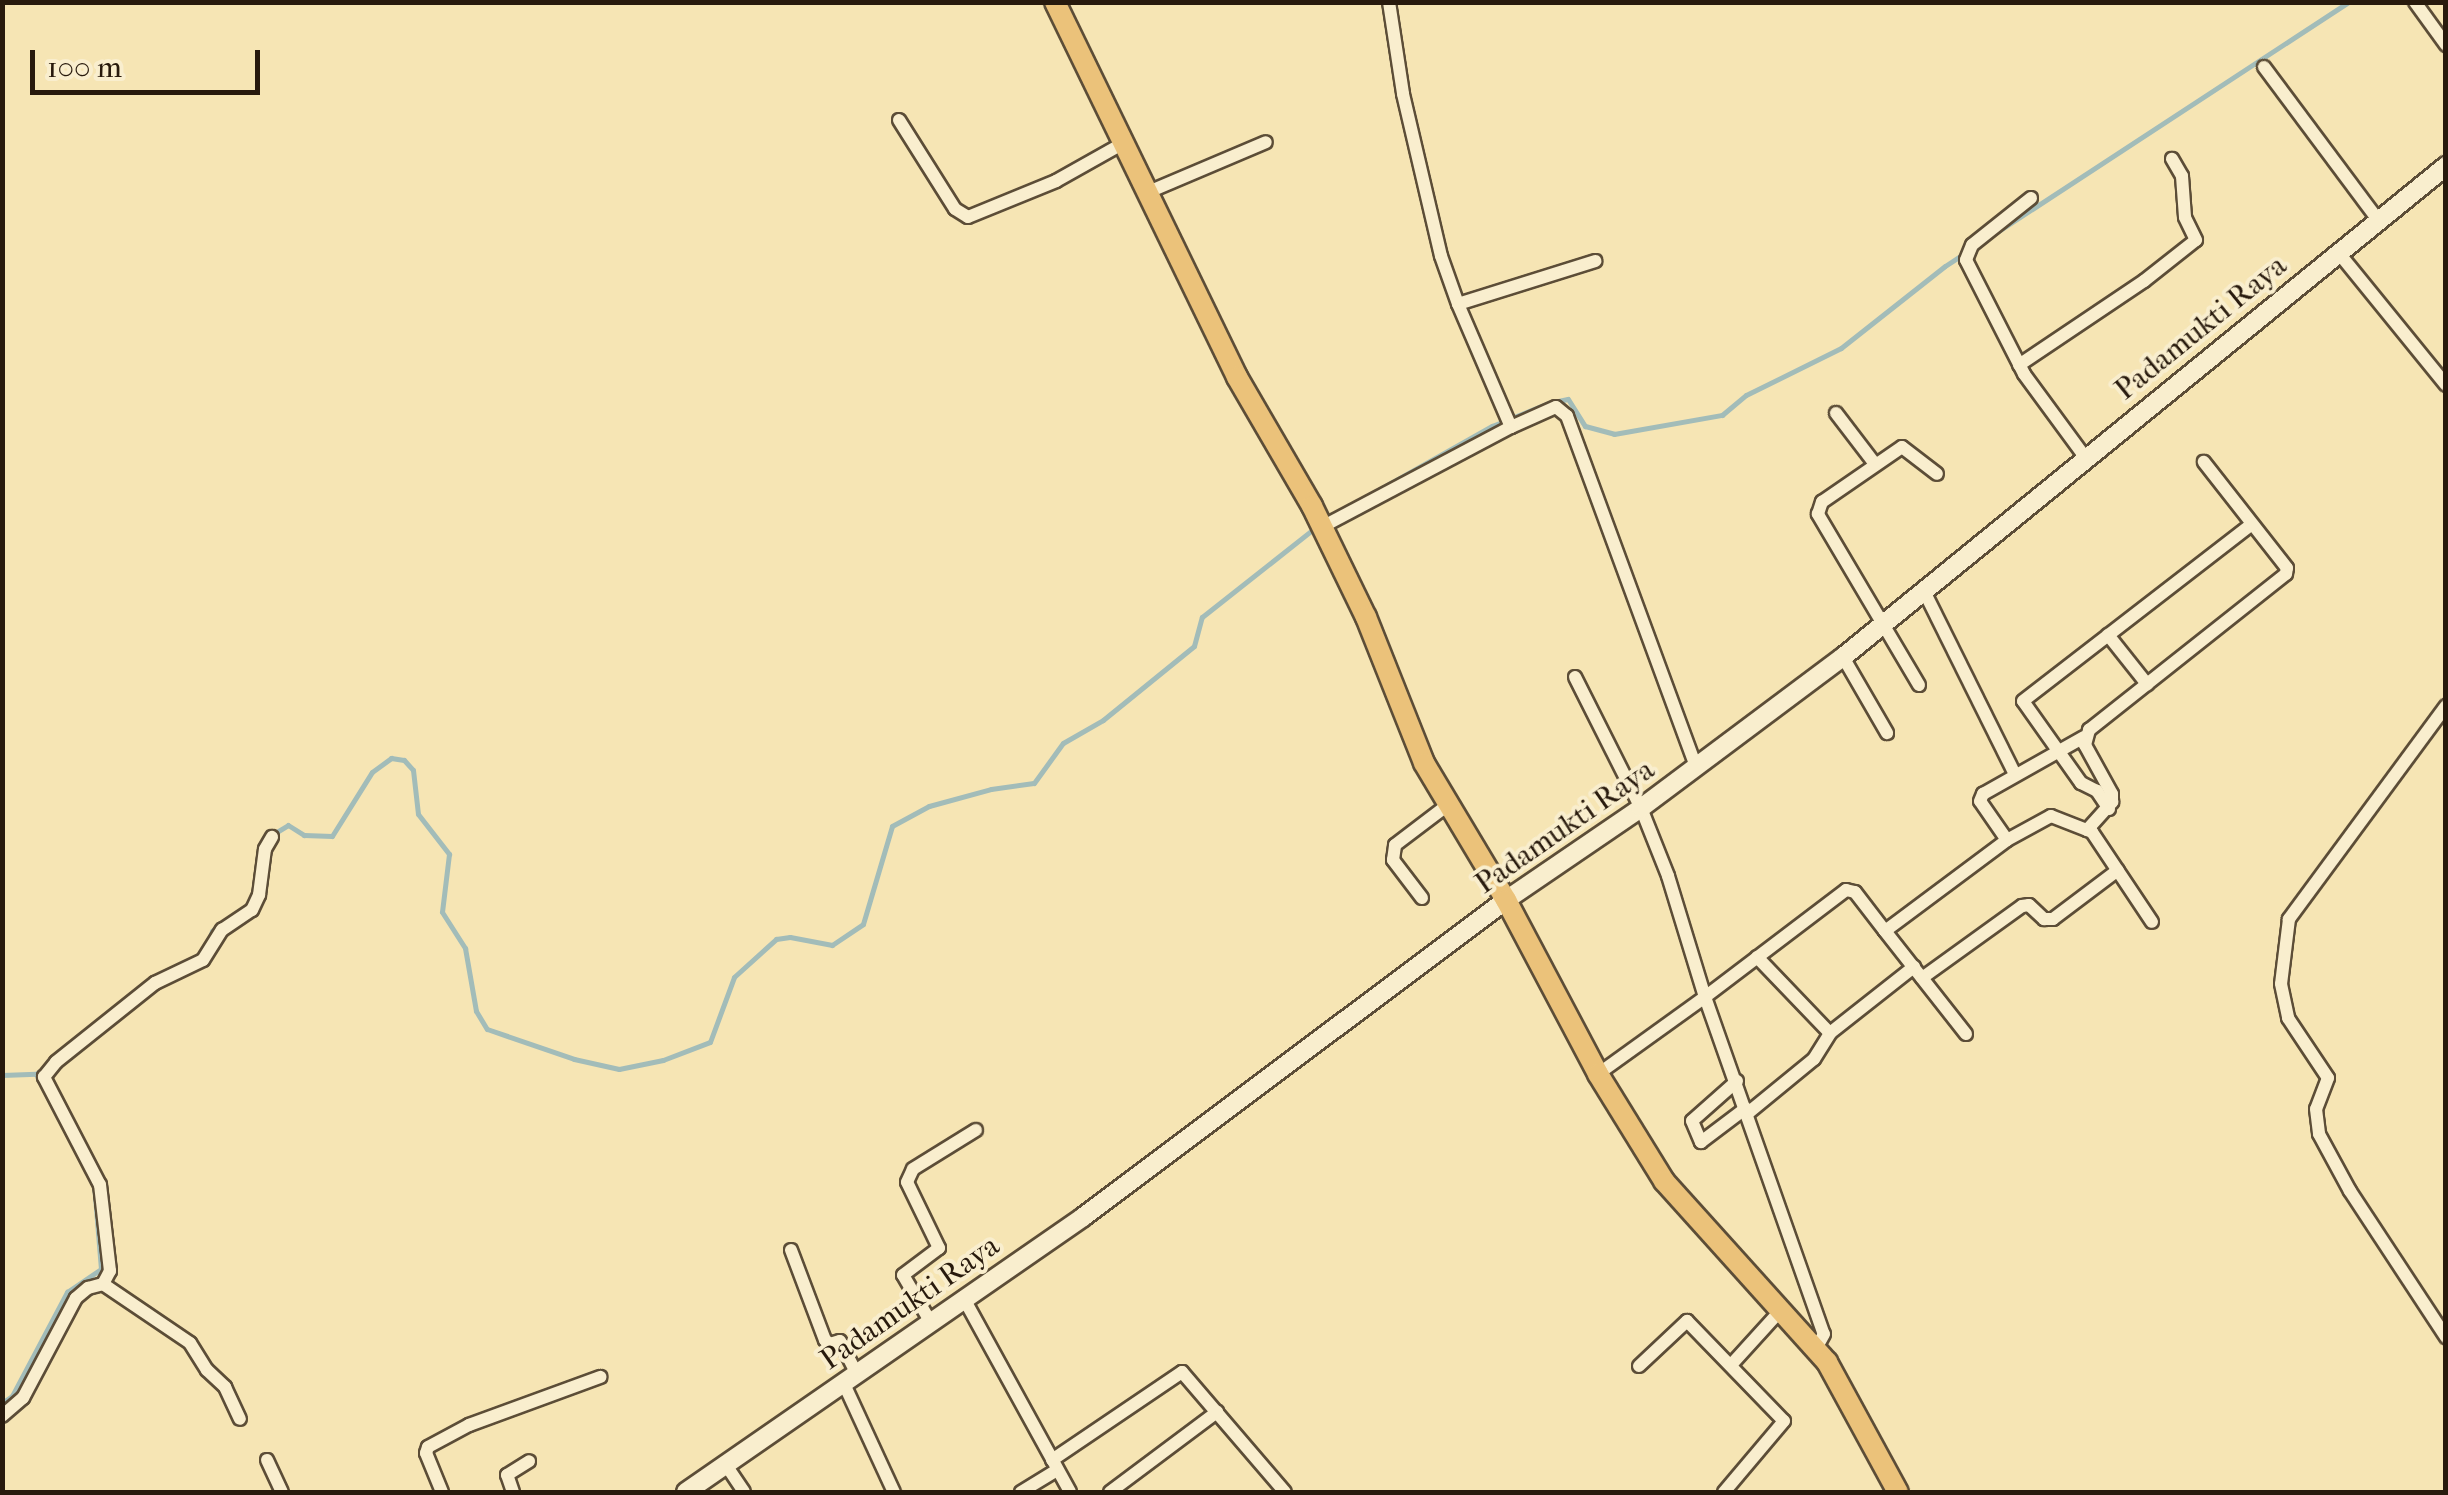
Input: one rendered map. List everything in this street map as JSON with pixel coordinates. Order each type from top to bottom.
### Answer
[{"type":"main road","points":[[1055,2],[1237,376],[1322,527],[1366,617],[1424,762],[1506,900],[1598,1074],[1664,1181],[1815,1350],[1872,1440],[1898,1492]]},
{"type":"street","points":[[1389,2],[1403,94],[1441,256],[1511,427]]},
{"type":"street","points":[[2416,2],[2446,46]]},
{"type":"street","points":[[2264,67],[2378,220]]},
{"type":"street","points":[[899,120],[955,209],[968,217],[1056,181],[1122,144]]},
{"type":"street","points":[[1146,194],[1266,142]]},
{"type":"street","points":[[2019,365],[2144,281],[2196,240],[2185,217],[2182,176],[2172,159]]},
{"type":"street","name":"Padamukti Raya","points":[[693,1491],[963,1297],[1083,1217],[1506,900],[1642,808],[1843,657],[2446,166]]},
{"type":"street","points":[[2030,198],[1972,245],[1966,260],[2019,365],[2085,457]]},
{"type":"street","points":[[2338,252],[2446,385]]},
{"type":"street","points":[[1458,304],[1594,261]]},
{"type":"street","points":[[1322,527],[1556,407],[1566,416],[1696,767]]},
{"type":"street","points":[[1836,413],[1875,464]]},
{"type":"street","points":[[1919,684],[1818,514],[1822,502],[1906,447],[1931,473],[1938,474]]},
{"type":"street","points":[[2007,840],[1980,801],[2015,774],[2084,737],[2286,574],[2287,568],[2204,462]]},
{"type":"street","points":[[2109,809],[2097,791],[2083,785],[2023,701],[2252,524]]},
{"type":"street","points":[[1924,591],[2015,774]]},
{"type":"street","points":[[2108,635],[2147,684]]},
{"type":"street","points":[[1843,657],[1887,733]]},
{"type":"street","points":[[1575,676],[1642,808],[1668,876],[1706,998],[1824,1334],[1815,1350]]},
{"type":"street","points":[[2446,706],[2290,919],[2281,984],[2288,1018],[2328,1078],[2316,1109],[2319,1134],[2350,1191],[2446,1338]]},
{"type":"street","points":[[2084,737],[2112,794],[2109,809],[2088,830]]},
{"type":"street","points":[[1422,898],[1394,860],[1396,845],[1449,804]]},
{"type":"street","points":[[1886,931],[2007,840],[2051,816],[2088,830],[2152,922]]},
{"type":"street","points":[[2,1416],[23,1398],[76,1298],[88,1288],[103,1284],[110,1271],[100,1185],[44,1077],[154,982],[204,960],[222,930],[252,910],[259,895],[265,849],[272,837]]},
{"type":"street","points":[[1737,1081],[1692,1121],[1702,1142],[1818,1055],[1830,1033],[1918,973],[2022,906],[2028,905],[2044,919],[2053,919],[2118,870]]},
{"type":"street","points":[[1598,1074],[1706,998],[1846,890],[1854,892],[1966,1034]]},
{"type":"street","points":[[1758,957],[1830,1033]]},
{"type":"street","points":[[930,1321],[903,1275],[938,1248],[907,1182],[914,1170],[976,1130]]},
{"type":"street","points":[[791,1250],[825,1340],[830,1344],[840,1341],[850,1380],[894,1492]]},
{"type":"street","points":[[103,1284],[185,1338],[224,1386],[240,1419]]},
{"type":"street","points":[[963,1297],[1070,1492]]},
{"type":"street","points":[[1731,1365],[1779,1312]]},
{"type":"street","points":[[1639,1366],[1687,1321],[1784,1423],[1724,1492]]},
{"type":"street","points":[[1021,1492],[1179,1371],[1285,1492]]},
{"type":"street","points":[[442,1492],[426,1453],[428,1447],[468,1425],[600,1377]]},
{"type":"street","points":[[1110,1492],[1217,1412]]},
{"type":"street","points":[[267,1460],[282,1492]]},
{"type":"street","points":[[513,1492],[507,1475],[529,1462]]},
{"type":"street","points":[[726,1466],[744,1492]]},
{"type":"waterway","points":[[1325,520],[1492,426],[1549,403],[1568,399],[1585,426],[1614,434],[1722,415],[1746,395],[1841,348],[1945,266],[2348,2]]},
{"type":"waterway","points":[[270,836],[288,825],[304,835],[332,836],[372,772],[391,758],[404,760],[413,770],[418,814],[449,854],[442,912],[465,948],[476,1011],[487,1029],[574,1059],[619,1069],[663,1060],[710,1042],[734,977],[776,939],[790,937],[832,945],[863,924],[892,826],[929,806],[991,789],[1034,783],[1063,743],[1103,720],[1194,646],[1202,617],[1316,527]]},
{"type":"waterway","points":[[207,945],[212,931],[227,919]]},
{"type":"waterway","points":[[44,1068],[36,1074],[51,1104]]},
{"type":"waterway","points":[[2,1075],[36,1074]]},
{"type":"waterway","points":[[2,1403],[12,1396],[67,1292],[101,1269],[94,1184]]}]
